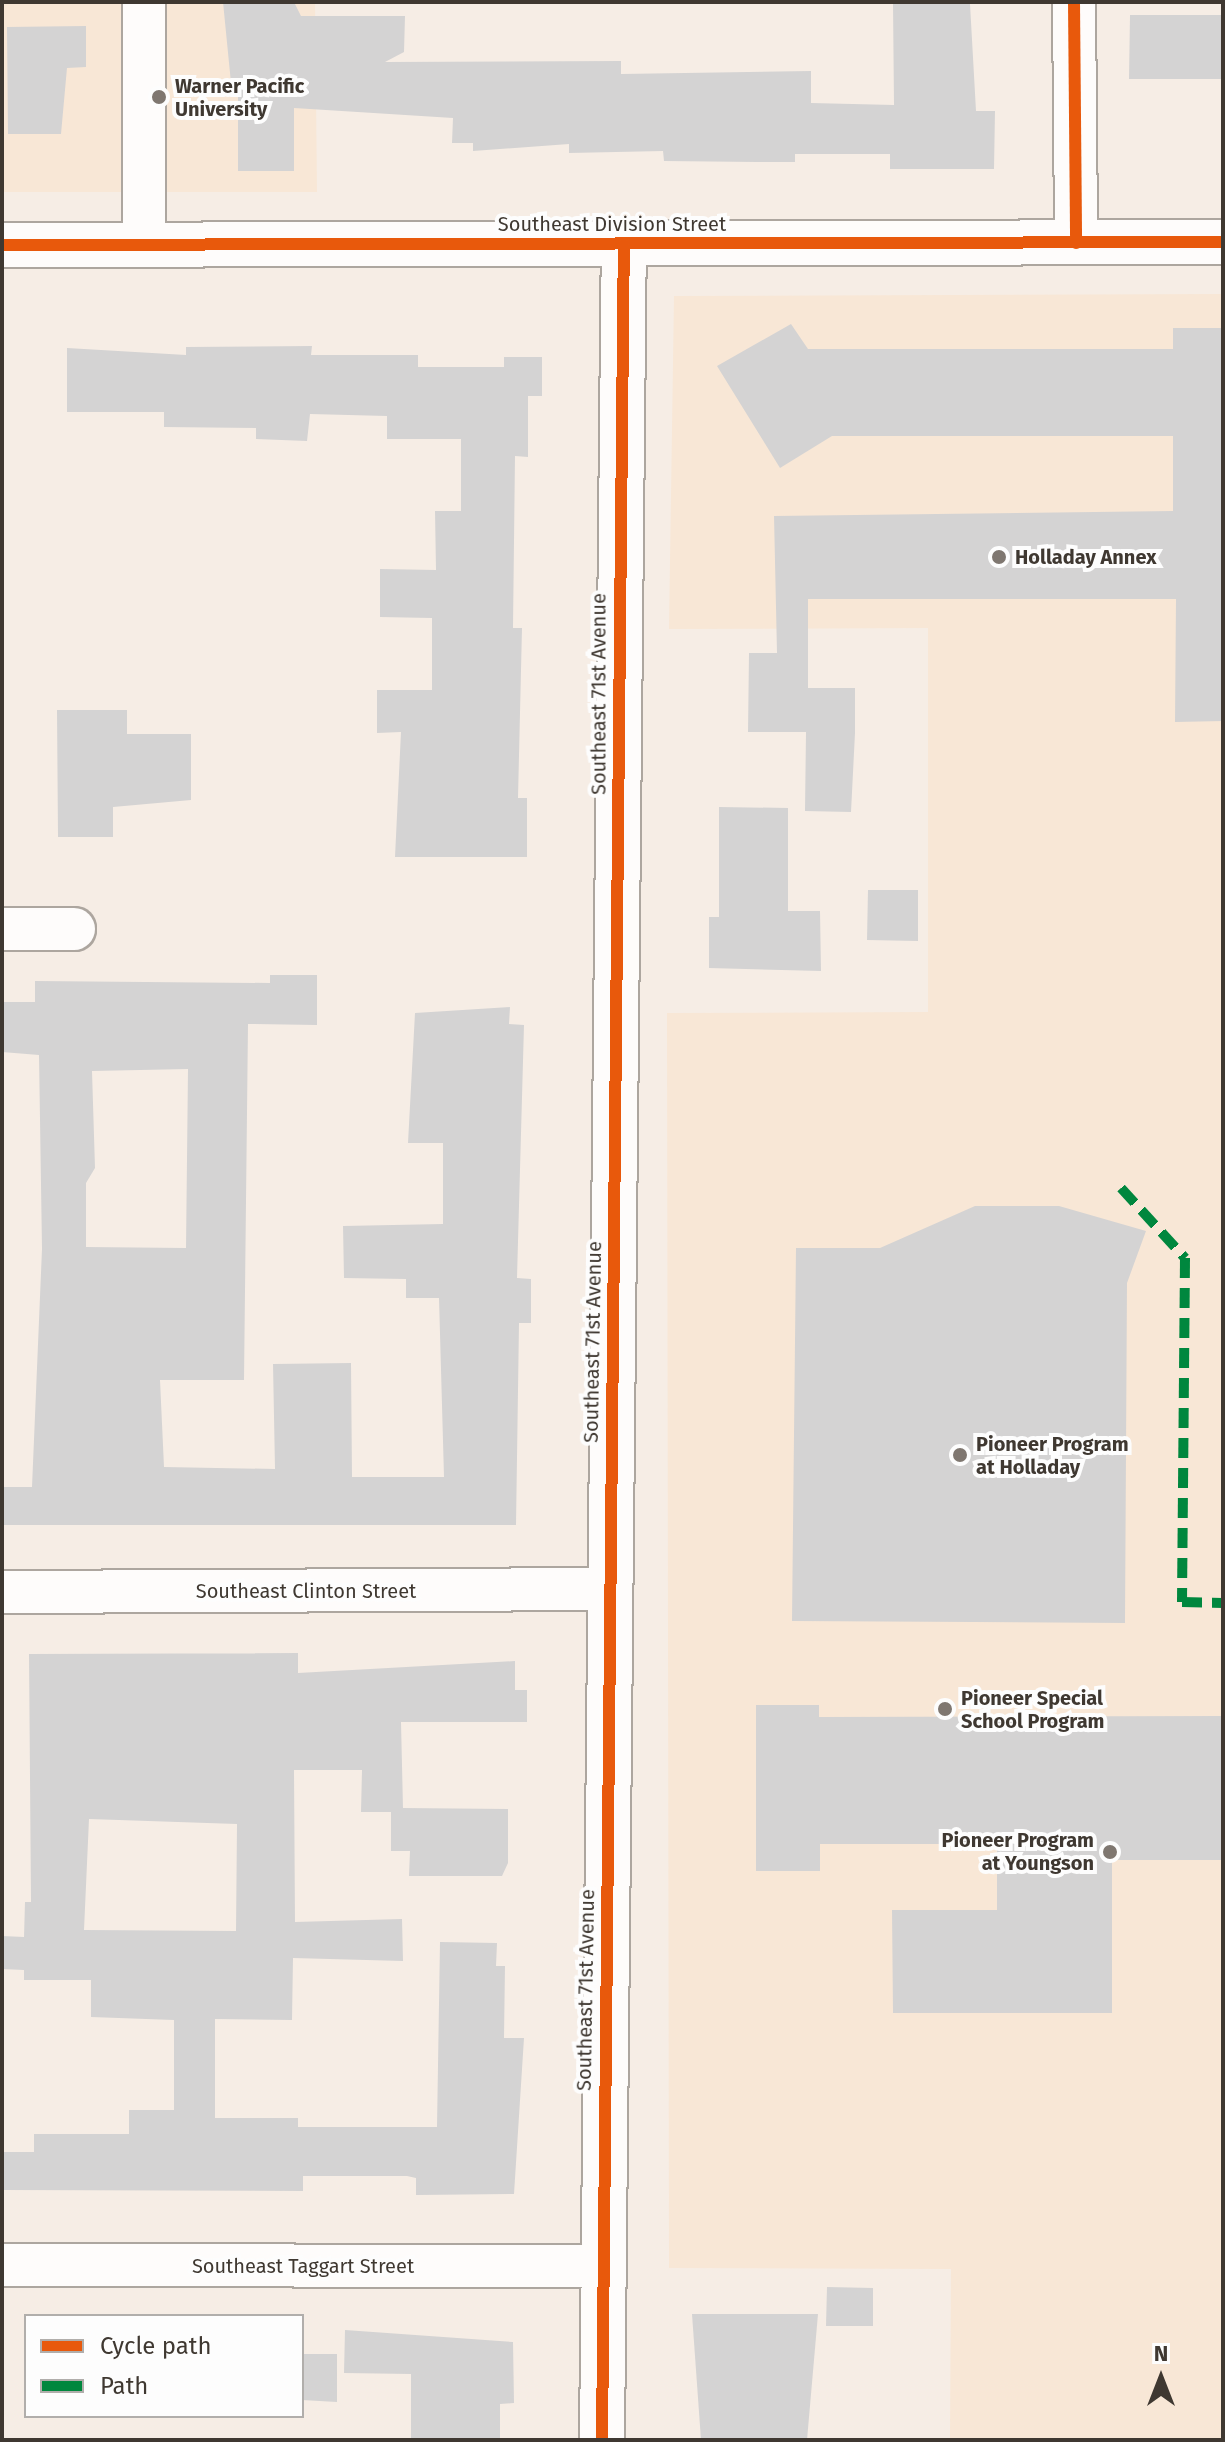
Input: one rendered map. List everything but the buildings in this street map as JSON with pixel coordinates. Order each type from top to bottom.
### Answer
[{"type":"street","points":[[144,2],[144,245]]},
{"type":"street","points":[[1074,2],[1076,243]]},
{"type":"street","name":"Southeast Division Street","points":[[2,245],[1223,242]]},
{"type":"street","name":"Southeast 71st Avenue","points":[[602,2440],[624,244]]},
{"type":"street","points":[[2,929],[74,929]]},
{"type":"street","name":"Southeast Clinton Street","points":[[2,1592],[610,1589]]},
{"type":"street","name":"Southeast Taggart Street","points":[[2,2265],[604,2266]]},
{"type":"shaded area","name":"Warner Pacific University","points":[[2,2],[315,2],[317,192],[2,192]]},
{"type":"shaded area","name":"Pioneer Special School Program","points":[[1223,294],[1223,2440],[950,2440],[951,2269],[669,2268],[667,1013],[928,1012],[928,628],[669,629],[674,296]]},
{"type":"marked path","points":[[1121,1188],[1185,1258],[1182,1602],[1223,1603]]},
{"type":"cycle path","points":[[1074,2],[1076,243]]},
{"type":"cycle path","points":[[2,245],[1223,242]]},
{"type":"cycle path","points":[[602,2440],[624,244]]},
{"type":"place","name":"Warner Pacific University","points":[[159,97]]},
{"type":"place","name":"Holladay Annex","points":[[999,557]]},
{"type":"place","name":"Pioneer Program at Holladay","points":[[960,1455]]},
{"type":"place","name":"Pioneer Special School Program","points":[[945,1709]]},
{"type":"place","name":"Pioneer Program at Youngson","points":[[1110,1852]]}]
